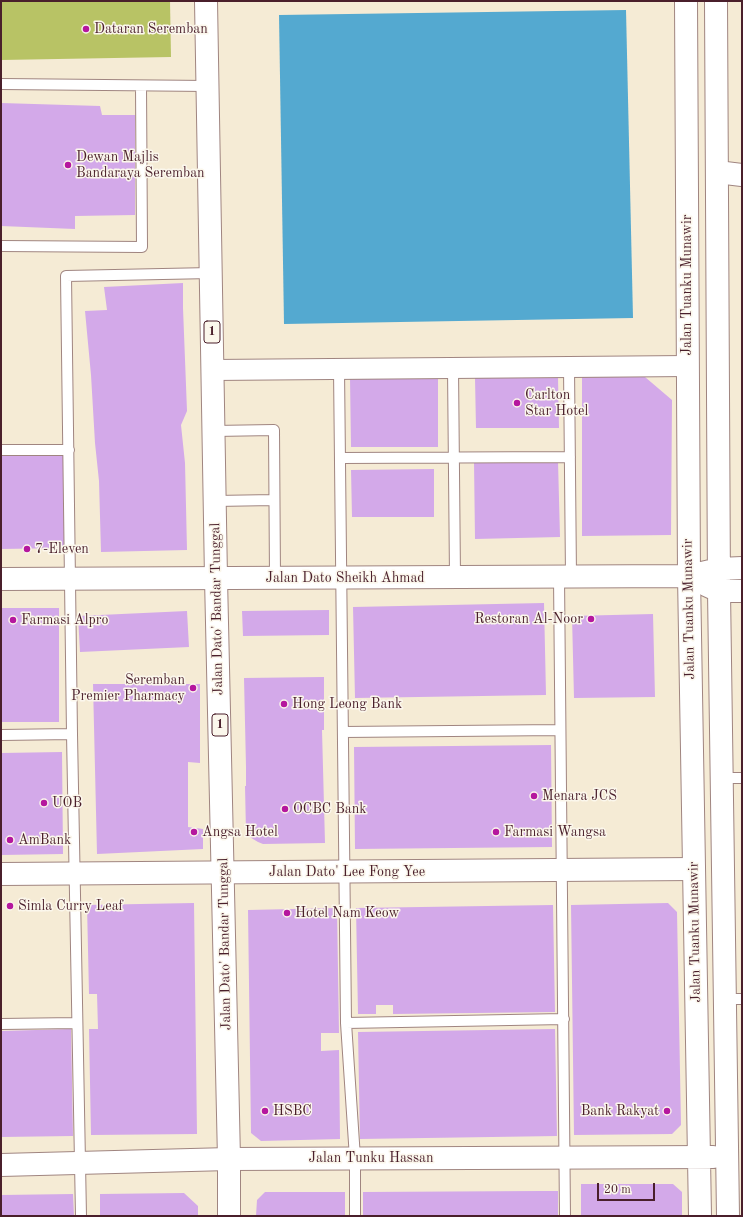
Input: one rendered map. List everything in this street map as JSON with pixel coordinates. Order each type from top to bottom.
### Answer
[{"type":"main road","name":"Jalan Dato' Bandar Tunggal","points":[[206,1],[229,1216]]},
{"type":"main road","name":"Jalan Tuanku Munawir","points":[[686,1],[689,576],[700,1216]]},
{"type":"main road","name":"Jalan Tuanku Munawir","points":[[716,1],[719,592],[732,778],[734,1157],[728,1216]]},
{"type":"main road","points":[[717,172],[742,174]]},
{"type":"main road","name":"Jalan Dato Sheikh Ahmad","points":[[1,579],[689,576],[719,569],[742,568]]},
{"type":"main road","points":[[689,576],[719,592],[742,591]]},
{"type":"main road","name":"Jalan Dato' Lee Fong Yee","points":[[1,874],[694,869]]},
{"type":"main road","name":"Jalan Tunku Hassan","points":[[1,1165],[229,1158],[734,1157]]},
{"type":"street","points":[[213,370],[688,366]]},
{"type":"lane","points":[[1,84],[208,86]]},
{"type":"lane","points":[[1,246],[142,247],[141,86]]},
{"type":"lane","points":[[81,1216],[76,1023],[66,276],[211,272]]},
{"type":"lane","points":[[566,1216],[560,730],[570,457],[569,367]]},
{"type":"lane","points":[[453,368],[455,577]]},
{"type":"lane","points":[[339,369],[346,1023],[355,1158],[355,1216]]},
{"type":"lane","points":[[214,431],[274,430],[275,578]]},
{"type":"lane","points":[[1,450],[69,450]]},
{"type":"lane","points":[[340,458],[570,457]]},
{"type":"lane","points":[[215,501],[274,500]]},
{"type":"lane","points":[[343,732],[560,730]]},
{"type":"lane","points":[[1,735],[72,734]]},
{"type":"lane","points":[[346,1023],[564,1019]]},
{"type":"lane","points":[[1,1024],[76,1023]]},
{"type":"green space","name":"Dataran Seremban","points":[[1,1],[170,1],[171,57],[1,60]]},
{"type":"water","points":[[626,10],[633,318],[284,324],[279,15]]},
{"type":"building","name":"Dewan Majlis Bandaraya Seremban","points":[[1,103],[100,106],[102,115],[135,115],[135,215],[75,216],[75,229],[1,226]]},
{"type":"building","points":[[183,283],[187,411],[181,425],[185,463],[187,550],[101,552],[99,481],[85,311],[107,310],[104,287]]},
{"type":"building","name":"Carlton Star Hotel","points":[[558,377],[559,428],[476,428],[475,378]]},
{"type":"building","points":[[582,377],[645,377],[672,400],[671,535],[582,536]]},
{"type":"building","points":[[350,378],[438,378],[438,447],[351,447]]},
{"type":"building","points":[[64,452],[65,548],[1,549],[1,455]]},
{"type":"building","points":[[558,461],[560,537],[475,539],[474,462]]},
{"type":"building","points":[[434,469],[434,517],[352,517],[351,470]]},
{"type":"building","points":[[544,603],[546,695],[355,698],[353,607]]},
{"type":"building","points":[[1,608],[59,608],[59,722],[1,722]]},
{"type":"building","points":[[329,610],[329,635],[243,636],[242,611]]},
{"type":"building","points":[[187,611],[189,647],[80,652],[78,616]]},
{"type":"building","points":[[653,614],[655,697],[574,698],[572,616]]},
{"type":"building","points":[[324,677],[324,730],[322,730],[325,843],[263,844],[248,836],[246,832],[244,678]]},
{"type":"building","points":[[93,684],[200,684],[200,763],[188,762],[188,827],[203,829],[203,849],[97,854]]},
{"type":"building","points":[[551,745],[552,847],[355,849],[354,747]]},
{"type":"building","points":[[62,752],[63,854],[1,855],[1,753]]},
{"type":"building","points":[[194,903],[197,1134],[91,1135],[89,1029],[98,1029],[97,994],[89,994],[87,905]]},
{"type":"building","points":[[668,903],[677,912],[681,1125],[672,1134],[574,1135],[571,905]]},
{"type":"building","points":[[553,905],[555,1012],[393,1014],[393,1005],[376,1005],[376,1014],[358,1014],[356,908]]},
{"type":"building","points":[[337,908],[339,1033],[321,1033],[321,1051],[339,1050],[340,1139],[261,1141],[251,1133],[248,910]]},
{"type":"building","points":[[71,1029],[73,1136],[1,1137],[1,1031]]},
{"type":"building","points":[[555,1029],[557,1136],[360,1139],[358,1032]]},
{"type":"building","points":[[581,1184],[673,1184],[682,1192],[682,1216],[581,1216]]},
{"type":"building","points":[[558,1191],[558,1216],[363,1216],[363,1192]]},
{"type":"building","points":[[265,1192],[345,1192],[345,1216],[256,1216],[257,1200]]},
{"type":"building","points":[[184,1193],[198,1206],[198,1216],[100,1216],[100,1194]]},
{"type":"building","points":[[73,1194],[74,1216],[1,1216],[1,1195]]},
{"type":"place","name":"Dataran Seremban","points":[[86,29]]},
{"type":"place","name":"Dewan Majlis Bandaraya Seremban","points":[[68,165]]},
{"type":"place","name":"Carlton Star Hotel","points":[[517,403]]},
{"type":"place","name":"7-Eleven","points":[[27,549]]},
{"type":"place","name":"Restoran Al-Noor","points":[[591,619]]},
{"type":"place","name":"Farmasi Alpro","points":[[13,620]]},
{"type":"place","name":"Seremban Premier Pharmacy","points":[[193,688]]},
{"type":"place","name":"Hong Leong Bank","points":[[284,704]]},
{"type":"place","name":"Menara JCS","points":[[534,796]]},
{"type":"place","name":"UOB","points":[[44,803]]},
{"type":"place","name":"OCBC Bank","points":[[285,809]]},
{"type":"place","name":"Angsa Hotel","points":[[194,832]]},
{"type":"place","name":"Farmasi Wangsa","points":[[496,832]]},
{"type":"place","name":"AmBank","points":[[10,840]]},
{"type":"place","name":"Simla Curry Leaf","points":[[10,906]]},
{"type":"place","name":"Hotel Nam Keow","points":[[287,913]]},
{"type":"place","name":"HSBC","points":[[265,1111]]},
{"type":"place","name":"Bank Rakyat","points":[[667,1111]]}]
